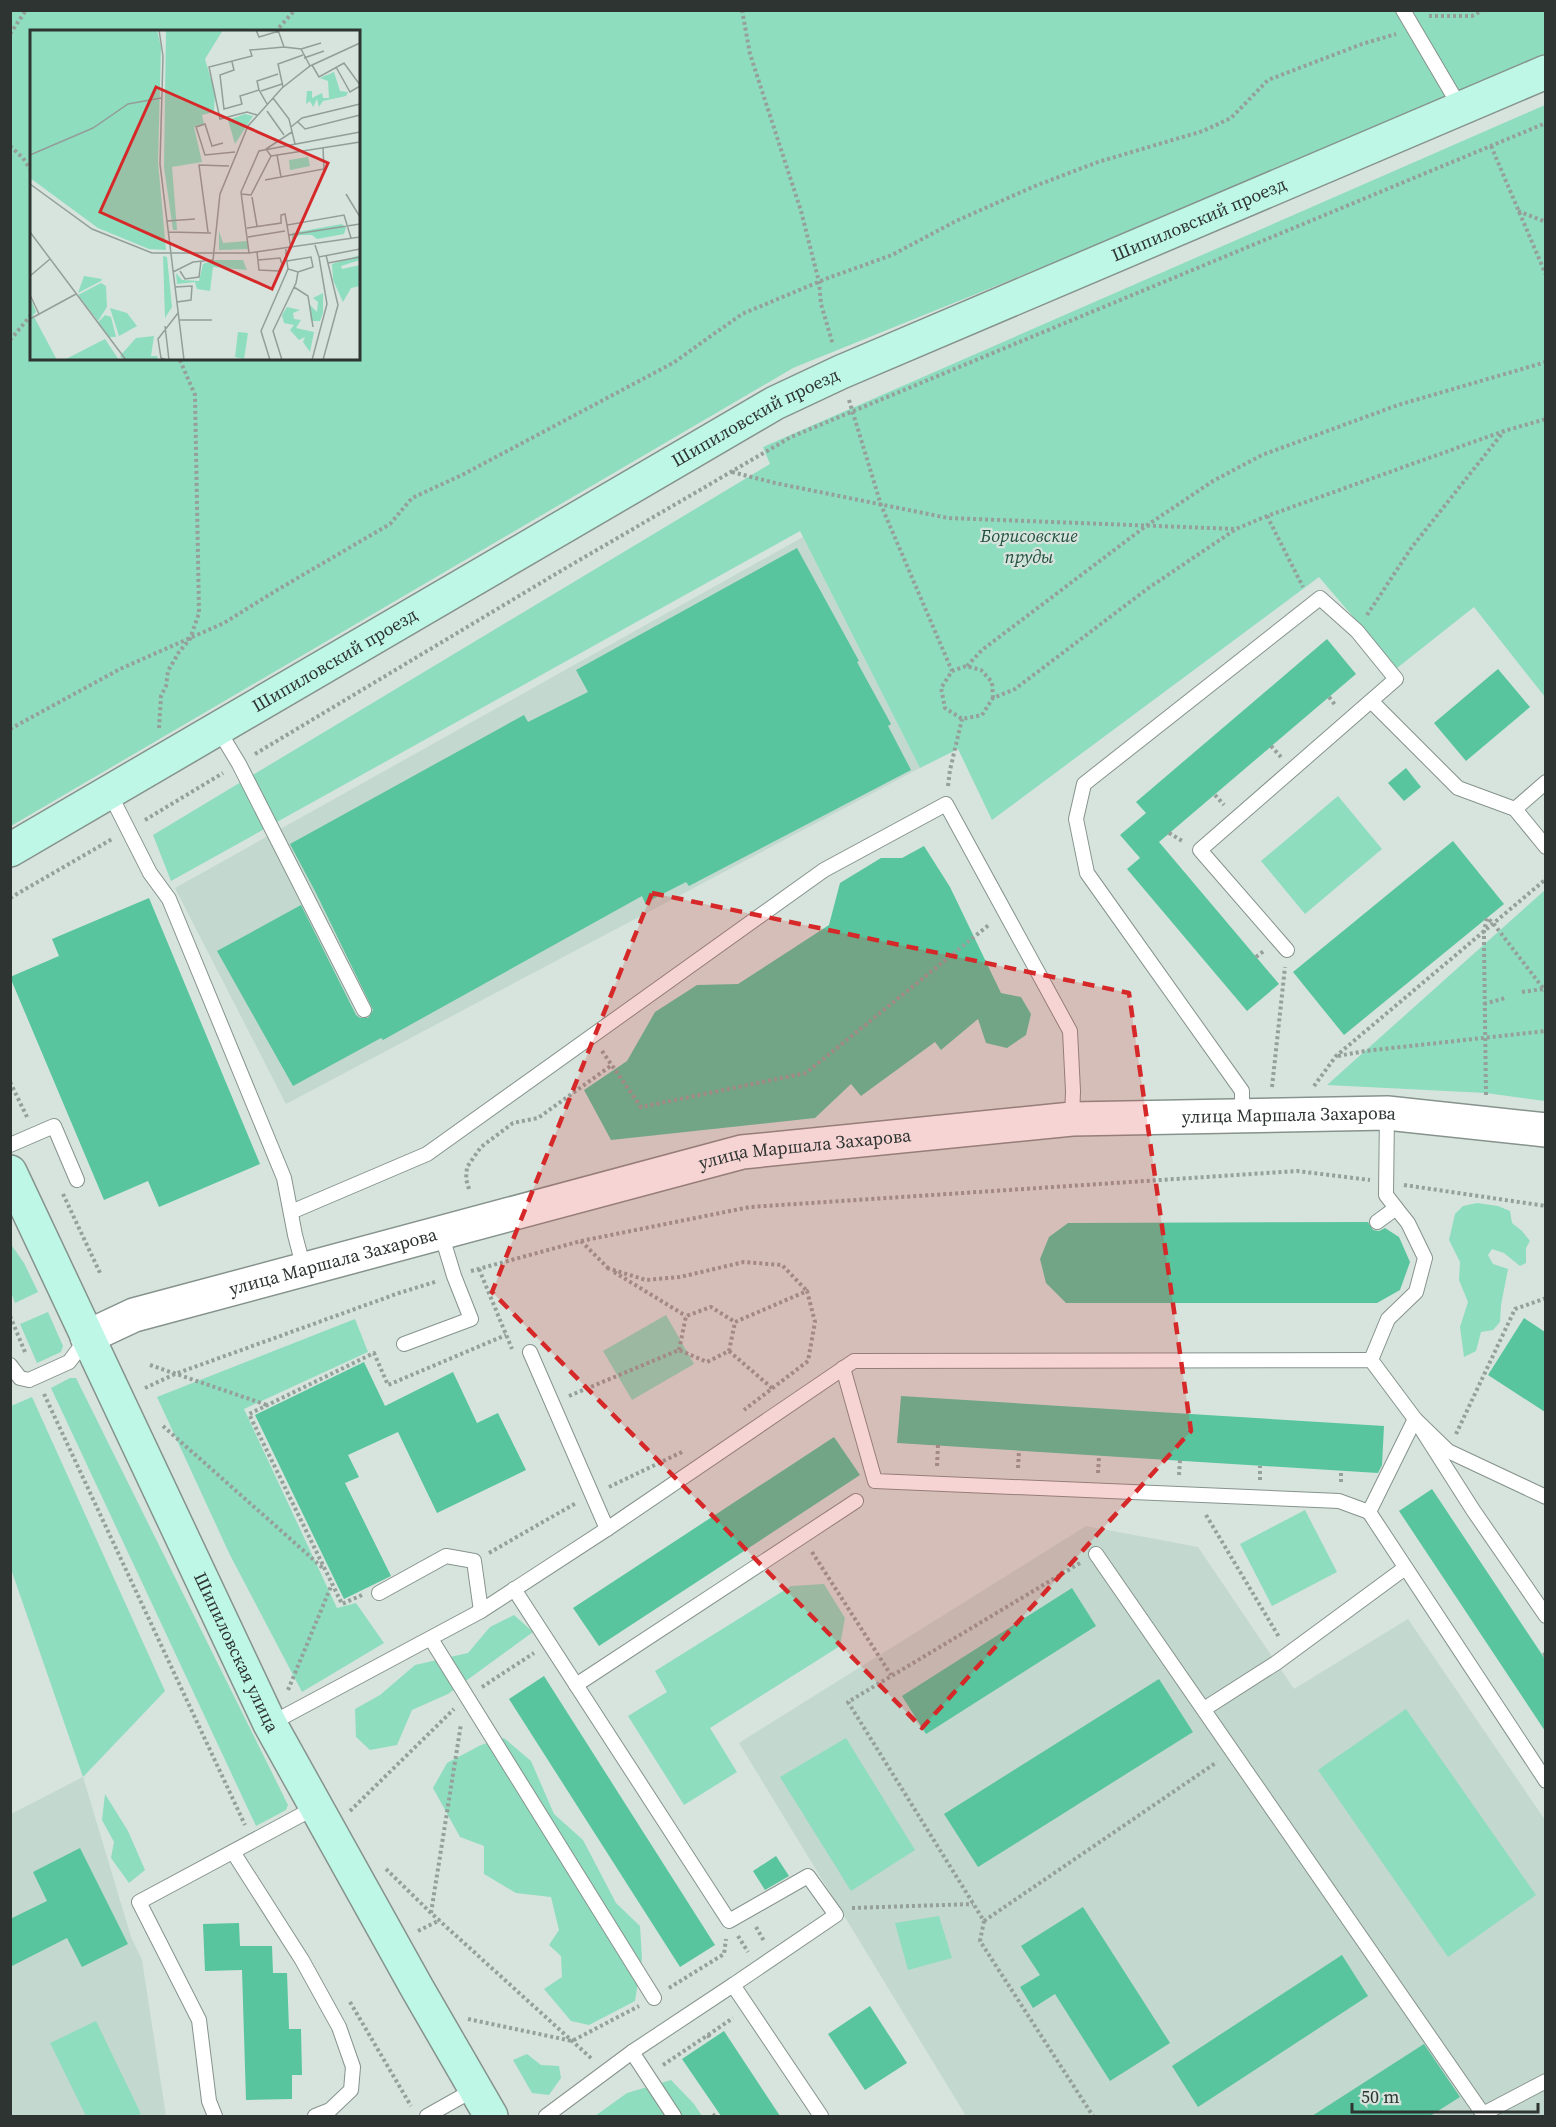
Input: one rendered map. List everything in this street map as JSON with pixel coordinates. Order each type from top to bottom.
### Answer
[{"type":"main road","name":"Шипиловский проезд","points":[[10,850],[776,403],[841,372],[1545,72]]},
{"type":"main road","name":"Шипиловская улица","points":[[10,1172],[270,1724],[491,2116]]},
{"type":"street","name":"улица Маршала Захарова","points":[[87,1337],[134,1315],[742,1152],[1072,1119],[1242,1114],[1387,1113],[1545,1130]]},
{"type":"lane","points":[[1403,10],[1417,22],[1460,107]]},
{"type":"lane","points":[[1242,1114],[1242,1091],[1087,873],[1076,819],[1084,784],[1320,598],[1357,630],[1396,679],[1200,850],[1287,950]]},
{"type":"lane","points":[[1371,701],[1458,788],[1515,809],[1545,847]]},
{"type":"lane","points":[[218,729],[364,1010]]},
{"type":"lane","points":[[1515,809],[1545,782]]},
{"type":"lane","points":[[110,792],[150,873],[169,899],[284,1178],[304,1269]]},
{"type":"lane","points":[[291,1212],[427,1154],[824,870],[946,804],[1071,1031],[1072,1119]]},
{"type":"lane","points":[[1371,1360],[1388,1319],[1416,1293],[1425,1258],[1408,1223],[1386,1195],[1387,1113]]},
{"type":"lane","points":[[10,1145],[54,1126],[77,1180]]},
{"type":"lane","points":[[1377,1222],[1396,1208]]},
{"type":"lane","points":[[404,1344],[471,1319],[454,1276],[441,1233]]},
{"type":"lane","points":[[10,1365],[20,1378],[29,1380],[36,1378],[69,1362],[87,1337]]},
{"type":"lane","points":[[530,1352],[607,1529]]},
{"type":"lane","points":[[270,1724],[481,1611],[607,1529],[854,1361],[1371,1360]]},
{"type":"lane","points":[[1371,1360],[1415,1419],[1545,1616]]},
{"type":"lane","points":[[843,1368],[875,1481],[1339,1500],[1369,1512],[1545,1781]]},
{"type":"lane","points":[[1415,1419],[1448,1451],[1545,1497]]},
{"type":"lane","points":[[1369,1512],[1415,1419]]},
{"type":"lane","points":[[576,1685],[856,1501]]},
{"type":"lane","points":[[1096,1554],[1483,2114],[1545,2081]]},
{"type":"lane","points":[[379,1593],[446,1556],[474,1561],[481,1611]]},
{"type":"lane","points":[[1204,1709],[1289,1653],[1406,1568]]},
{"type":"lane","points":[[514,1589],[729,1921],[808,1876],[836,1915],[632,2052],[546,2116]]},
{"type":"lane","points":[[430,1640],[654,1998]]},
{"type":"lane","points":[[215,2116],[209,2101],[199,2020],[139,1902],[316,1807]]},
{"type":"lane","points":[[233,1852],[302,1960],[339,2027],[353,2067],[351,2090],[330,2110],[315,2116]]},
{"type":"lane","points":[[196,1854],[203,1868]]},
{"type":"lane","points":[[733,1985],[820,2116]]},
{"type":"lane","points":[[632,2052],[674,2116]]},
{"type":"lane","points":[[427,2116],[475,2089]]},
{"type":"path","points":[[10,34],[26,10]]},
{"type":"path","points":[[278,30],[295,10]]},
{"type":"path","points":[[742,10],[750,54],[801,211],[819,282],[821,304],[836,354]]},
{"type":"path","points":[[10,729],[120,669],[224,623],[390,524],[412,498],[462,475],[673,363],[742,315],[819,282],[892,255],[956,221],[1035,186],[1098,162],[1203,131],[1231,118],[1269,80],[1417,22],[1472,16],[1483,10]]},
{"type":"path","points":[[10,898],[129,830],[559,572],[791,437],[1545,123]]},
{"type":"path","points":[[10,146],[23,158],[30,169]]},
{"type":"path","points":[[1491,146],[1545,275]]},
{"type":"path","points":[[1517,210],[1545,222]]},
{"type":"path","points":[[10,340],[30,316]]},
{"type":"path","points":[[159,728],[160,696],[166,686],[168,671],[190,639],[199,613],[195,395],[179,360]]},
{"type":"path","points":[[1545,362],[1398,405],[1262,455],[1213,481],[1146,526],[982,651],[966,666],[952,671],[941,688],[945,708],[962,719],[982,715],[993,698],[1015,689],[1147,589],[1236,529],[1504,431],[1545,419]]},
{"type":"path","points":[[845,389],[881,505],[952,671]]},
{"type":"path","points":[[1357,630],[1412,547],[1504,431]]},
{"type":"path","points":[[731,472],[948,518],[1236,529]]},
{"type":"path","points":[[1267,516],[1312,605]]},
{"type":"path","points":[[966,666],[981,670],[992,682],[993,698]]},
{"type":"path","points":[[950,770],[962,719]]},
{"type":"path","points":[[1312,1091],[1336,1056],[1545,879]]},
{"type":"path","points":[[1486,1101],[1484,931],[1487,918],[1544,991]]},
{"type":"path","points":[[592,1036],[641,1107],[806,1073],[991,923]]},
{"type":"path","points":[[1272,1088],[1287,950]]},
{"type":"path","points":[[1522,992],[1544,991]]},
{"type":"path","points":[[1484,1004],[1505,998]]},
{"type":"path","points":[[1336,1056],[1545,1031]]},
{"type":"path","points":[[469,1189],[466,1179],[467,1167],[481,1147],[513,1123],[538,1118],[612,1065]]},
{"type":"path","points":[[145,1389],[175,1374],[399,1293],[454,1276],[581,1240],[750,1207],[1297,1171],[1545,1206]]},
{"type":"path","points":[[581,1240],[608,1268],[686,1316]]},
{"type":"path","points":[[608,1268],[646,1280],[680,1277],[744,1262],[782,1265],[807,1291],[815,1322],[808,1361],[737,1416]]},
{"type":"path","points":[[479,1269],[515,1356]]},
{"type":"path","points":[[735,1322],[807,1291]]},
{"type":"path","points":[[1448,1451],[1515,1309],[1545,1298]]},
{"type":"path","points":[[686,1316],[711,1307],[735,1322]]},
{"type":"path","points":[[10,1316],[36,1378],[253,1841]]},
{"type":"path","points":[[679,1350],[686,1316]]},
{"type":"path","points":[[729,1351],[735,1322]]},
{"type":"path","points":[[379,1593],[360,1595],[342,1604],[249,1414],[374,1353],[388,1385],[506,1335]]},
{"type":"path","points":[[552,1403],[679,1350],[707,1362],[729,1351]]},
{"type":"path","points":[[729,1351],[772,1388],[794,1401]]},
{"type":"path","points":[[150,1365],[267,1405]]},
{"type":"path","points":[[162,1425],[326,1570]]},
{"type":"path","points":[[474,1561],[592,1495],[692,1447]]},
{"type":"path","points":[[1193,1494],[1289,1653]]},
{"type":"path","points":[[802,1537],[891,1676]]},
{"type":"path","points":[[1094,2116],[980,1941],[984,1921],[848,1702],[1096,1554]]},
{"type":"path","points":[[288,1690],[332,1584]]},
{"type":"path","points":[[348,1814],[465,1698],[549,1643]]},
{"type":"path","points":[[431,1913],[465,1698]]},
{"type":"path","points":[[984,1921],[1233,1751]]},
{"type":"path","points":[[379,1862],[431,1913],[606,2071]]},
{"type":"path","points":[[831,1908],[974,1904]]},
{"type":"path","points":[[746,1911],[774,1957]]},
{"type":"path","points":[[415,1933],[440,1920]]},
{"type":"path","points":[[729,1921],[758,1968]]},
{"type":"path","points":[[347,1997],[411,2107]]},
{"type":"path","points":[[463,2018],[572,2041]]},
{"type":"path","points":[[680,2054],[710,2038],[722,2026]]},
{"type":"path","points":[[713,2116],[718,2113]]},
{"type":"highlighted area","points":[[652,893],[1129,993],[1191,1431],[922,1728],[492,1292]]},
{"type":"shaded area","points":[[803,537],[920,768],[286,1104],[175,888]]},
{"type":"shaded area","points":[[1086,1526],[1198,1547],[1294,1689],[1408,1619],[1545,1820],[1545,2116],[966,2116],[739,1743]]},
{"type":"shaded area","points":[[83,1777],[131,1937],[142,1960],[166,2116],[11,2116],[11,1814]]},
{"type":"green space","points":[[11,11],[1545,11],[1545,64],[793,368],[11,826]]},
{"type":"green space","name":"Борисовские пруды","points":[[1545,105],[1545,697],[1474,607],[1397,668],[1319,577],[992,820],[958,749],[920,768],[800,531],[171,881],[153,835],[770,464],[763,447]]},
{"type":"green space","points":[[1338,796],[1382,849],[1305,914],[1261,861]]},
{"type":"green space","points":[[1545,890],[1545,1101],[1486,1093],[1327,1085]]},
{"type":"green space","points":[[1477,1203],[1498,1206],[1510,1211],[1512,1223],[1530,1241],[1526,1248],[1526,1263],[1520,1266],[1504,1253],[1492,1249],[1488,1255],[1493,1264],[1508,1269],[1500,1322],[1493,1330],[1481,1332],[1476,1351],[1464,1357],[1460,1327],[1468,1302],[1459,1280],[1460,1262],[1449,1240],[1455,1214],[1463,1206]]},
{"type":"green space","points":[[10,1243],[24,1263],[38,1292],[15,1303],[11,1292]]},
{"type":"green space","points":[[48,1312],[63,1346],[61,1352],[37,1363],[20,1324]]},
{"type":"green space","points":[[666,1315],[694,1364],[632,1400],[603,1351]]},
{"type":"green space","points":[[355,1319],[368,1352],[244,1409],[337,1608],[356,1603],[384,1643],[302,1692],[230,1555],[157,1397]]},
{"type":"green space","points":[[70,1378],[76,1378],[288,1805],[286,1810],[256,1826],[51,1388]]},
{"type":"green space","points":[[32,1397],[165,1691],[83,1777],[11,1569],[11,1406]]},
{"type":"green space","points":[[1305,1510],[1337,1572],[1272,1606],[1240,1544]]},
{"type":"green space","points":[[824,1584],[845,1618],[840,1646],[710,1728],[737,1772],[684,1805],[628,1716],[667,1692],[655,1671],[791,1586]]},
{"type":"green space","points":[[514,1615],[533,1632],[448,1694],[412,1710],[397,1745],[370,1750],[356,1737],[355,1709],[380,1695],[415,1665],[468,1653],[490,1627]]},
{"type":"green space","points":[[1406,1709],[1536,1895],[1448,1957],[1318,1770]]},
{"type":"green space","points":[[504,1738],[531,1761],[554,1814],[583,1840],[616,1903],[640,1926],[642,1958],[635,2001],[589,2025],[571,2021],[544,1989],[562,1977],[561,1956],[549,1945],[559,1930],[551,1897],[516,1893],[484,1874],[484,1846],[460,1837],[433,1788],[447,1763],[481,1745]]},
{"type":"green space","points":[[846,1738],[915,1850],[851,1891],[780,1777]]},
{"type":"green space","points":[[105,1794],[128,1831],[145,1870],[129,1883],[111,1858],[114,1842],[102,1820]]},
{"type":"green space","points":[[939,1916],[952,1958],[908,1970],[895,1923]]},
{"type":"green space","points":[[96,2021],[141,2114],[86,2116],[50,2043]]},
{"type":"green space","points":[[527,2054],[541,2065],[559,2066],[561,2078],[549,2095],[532,2093],[513,2060]]},
{"type":"green space","points":[[671,2080],[702,2116],[595,2116],[627,2093]]},
{"type":"building","points":[[797,548],[859,661],[857,662],[891,724],[888,726],[911,770],[689,886],[686,882],[645,903],[642,896],[383,1040],[381,1038],[293,1086],[217,951],[301,905],[356,1015],[360,1018],[368,1018],[373,1010],[290,844],[524,715],[528,722],[588,692],[576,670]]},
{"type":"building","points":[[1327,639],[1356,674],[1159,842],[1279,984],[1247,1011],[1127,869],[1140,858],[1120,835],[1146,813],[1136,802]]},
{"type":"building","points":[[1498,669],[1530,707],[1466,761],[1434,723]]},
{"type":"building","points":[[1406,768],[1421,787],[1404,801],[1388,783]]},
{"type":"building","points":[[1453,841],[1504,904],[1344,1035],[1293,972]]},
{"type":"building","points":[[924,846],[950,887],[1001,993],[1021,997],[1031,1014],[1026,1035],[1007,1048],[986,1043],[978,1019],[941,1050],[935,1042],[861,1096],[851,1084],[815,1118],[611,1140],[584,1090],[627,1061],[655,1012],[697,985],[738,984],[829,925],[840,883],[881,858],[902,858]]},
{"type":"building","points":[[149,898],[260,1164],[159,1207],[148,1181],[104,1200],[10,977],[59,956],[52,939]]},
{"type":"building","points":[[1368,1222],[1373,1230],[1379,1231],[1385,1228],[1399,1237],[1410,1262],[1400,1290],[1377,1303],[1066,1303],[1046,1283],[1040,1259],[1049,1237],[1068,1223]]},
{"type":"building","points":[[1524,1318],[1545,1332],[1545,1412],[1488,1375]]},
{"type":"building","points":[[364,1362],[385,1406],[453,1372],[477,1423],[498,1413],[526,1470],[437,1513],[398,1432],[348,1455],[359,1477],[345,1483],[391,1576],[344,1599],[255,1415]]},
{"type":"building","points":[[901,1396],[1384,1426],[1382,1465],[1378,1473],[897,1443]]},
{"type":"building","points":[[834,1437],[860,1475],[599,1646],[573,1608]]},
{"type":"building","points":[[1432,1489],[1545,1659],[1545,1731],[1399,1511]]},
{"type":"building","points":[[1072,1588],[1096,1626],[926,1734],[902,1696]]},
{"type":"building","points":[[544,1676],[715,1945],[680,1967],[509,1699]]},
{"type":"building","points":[[1159,1679],[1193,1732],[978,1867],[944,1814]]},
{"type":"building","points":[[80,1848],[128,1944],[82,1967],[67,1938],[10,1967],[10,1919],[47,1901],[33,1872]]},
{"type":"building","points":[[776,1856],[789,1876],[765,1890],[753,1871]]},
{"type":"building","points":[[1083,1907],[1170,2043],[1110,2081],[1055,1994],[1033,2008],[1020,1987],[1040,1975],[1021,1946]]},
{"type":"building","points":[[239,1923],[240,1946],[272,1946],[273,1973],[287,1973],[289,2029],[301,2029],[302,2075],[292,2075],[292,2099],[246,2100],[242,1970],[205,1971],[203,1924]]},
{"type":"building","points":[[1342,1955],[1368,1996],[1198,2107],[1172,2066]]},
{"type":"building","points":[[870,2006],[907,2063],[865,2090],[828,2034]]},
{"type":"building","points":[[724,2031],[780,2116],[721,2116],[682,2059]]},
{"type":"building","points":[[1424,2044],[1460,2097],[1430,2116],[1312,2116]]}]
